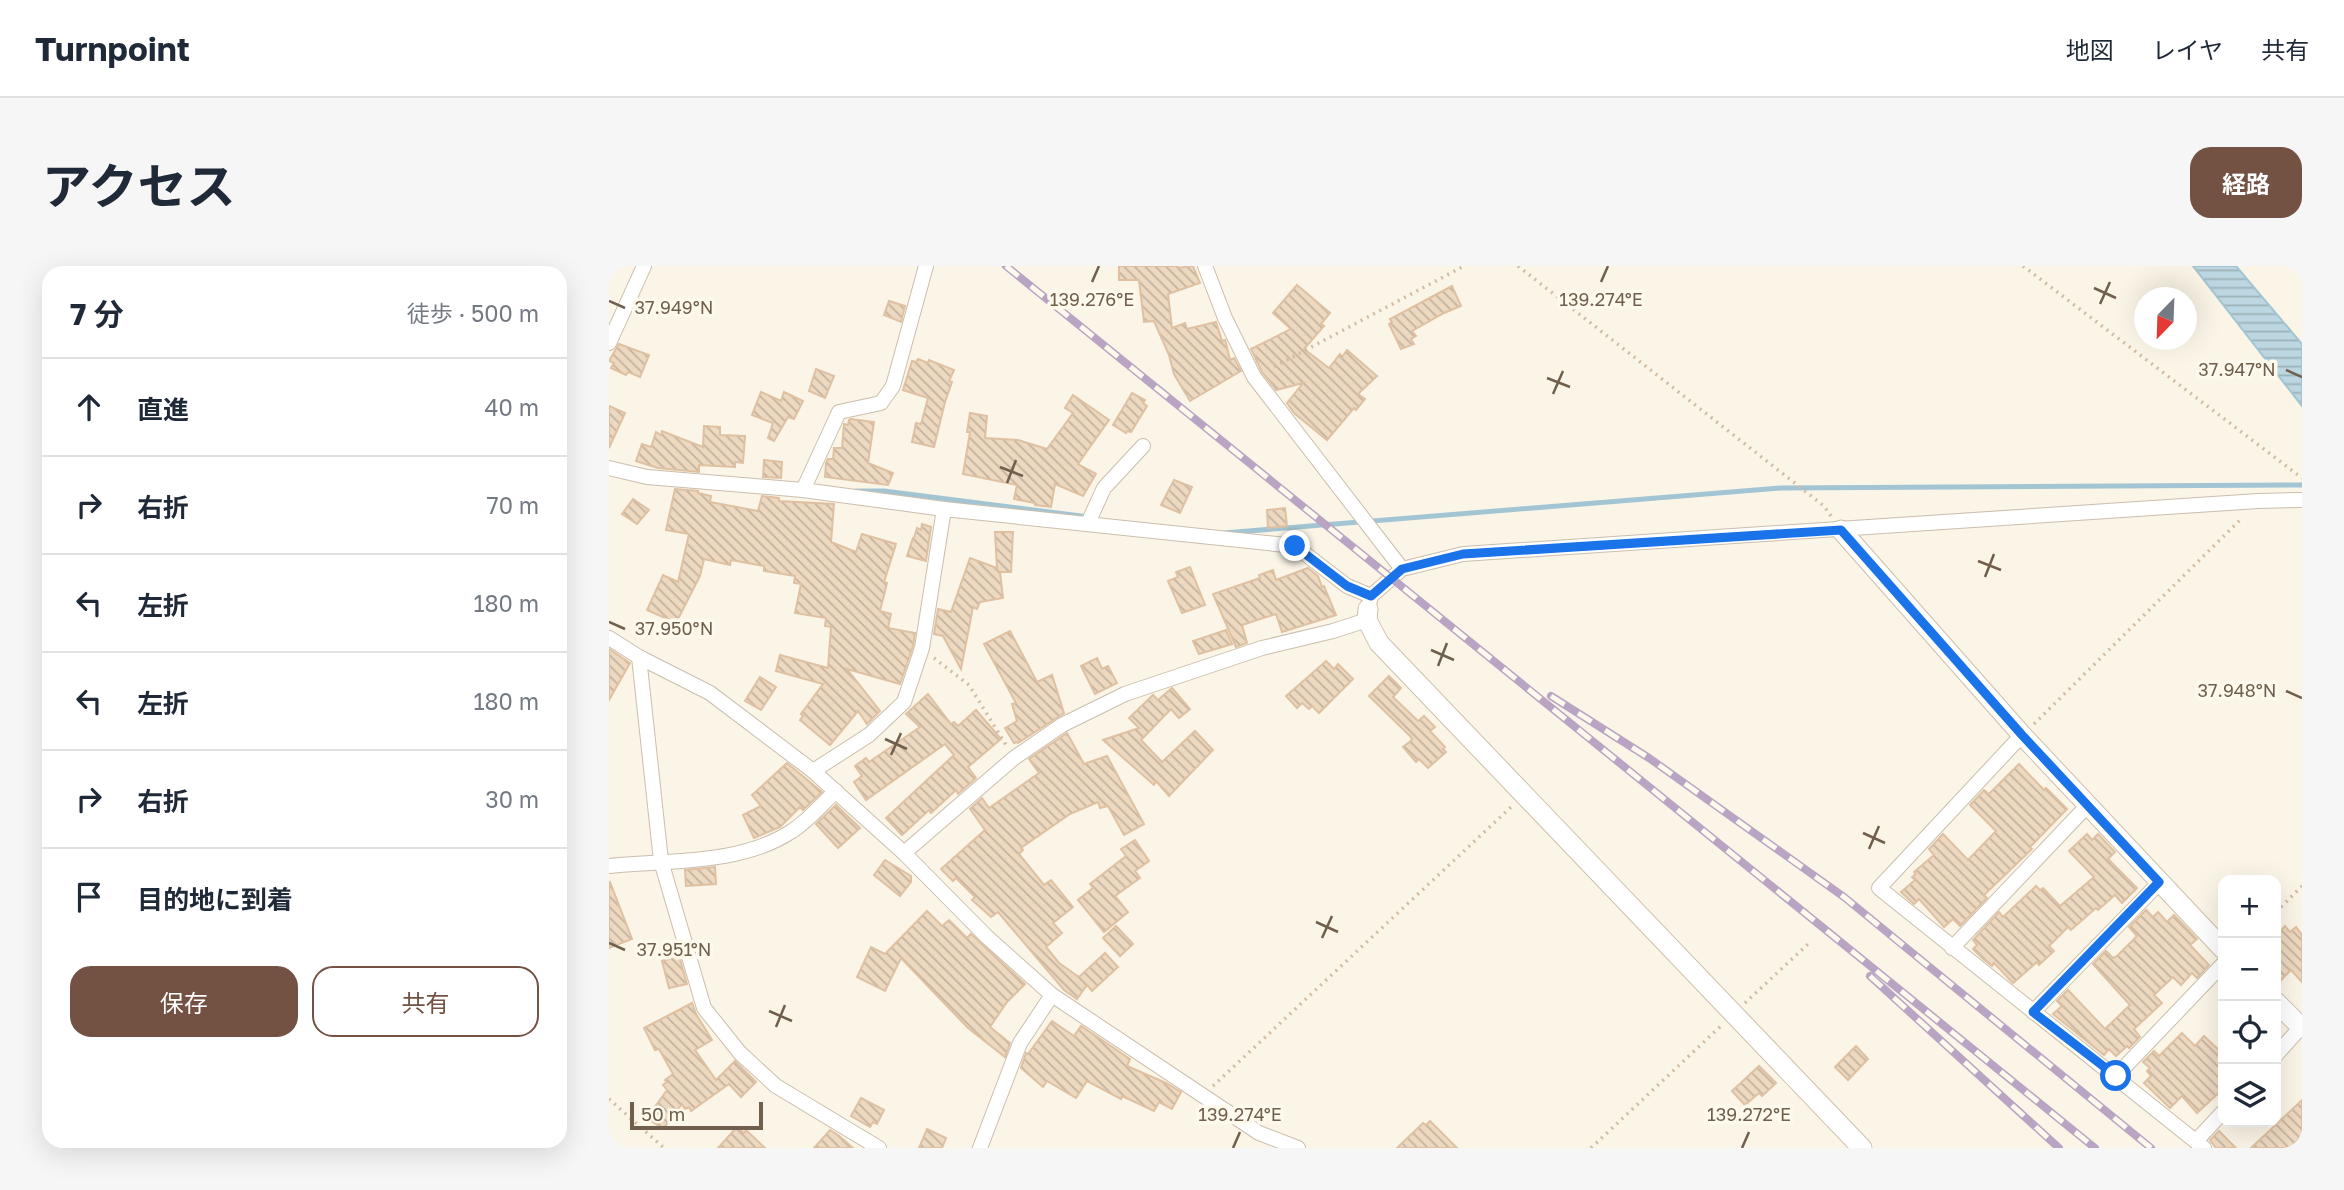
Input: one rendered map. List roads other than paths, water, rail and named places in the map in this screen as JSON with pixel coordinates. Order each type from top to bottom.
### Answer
[{"type":"street","points":[[609,343],[644,266]]},
{"type":"street","points":[[803,490],[839,412],[881,403],[893,386],[926,266]]},
{"type":"street","points":[[1205,266],[1225,318],[1254,377],[1402,569]]},
{"type":"street","points":[[1088,523],[1104,488],[1143,446]]},
{"type":"street","points":[[609,468],[647,477],[803,490],[944,509],[1295,546],[1347,586],[1369,608],[1379,643],[1862,1148]]},
{"type":"street","points":[[904,853],[1014,758],[1062,725],[1125,694],[1262,648],[1333,631],[1369,608],[1402,569],[1463,554],[2302,500]]},
{"type":"street","points":[[813,771],[869,735],[904,702],[922,648],[944,509]]},
{"type":"street","points":[[1841,530],[2022,735],[2218,944]]},
{"type":"street","points":[[609,639],[710,693],[813,771],[904,853],[987,937],[1052,995],[1259,1132],[1298,1148]]},
{"type":"street","points":[[639,657],[661,861],[704,1008],[740,1053],[776,1086],[879,1148]]},
{"type":"street","points":[[2022,735],[1879,888],[2200,1145],[2218,1119]]},
{"type":"street","points":[[609,866],[661,861],[699,861],[755,848],[792,831],[836,791]]},
{"type":"street","points":[[1952,948],[2088,805]]},
{"type":"street","points":[[2033,1012],[2159,882]]},
{"type":"street","points":[[2116,1076],[2218,969]]},
{"type":"street","points":[[980,1148],[1020,1043],[1052,995]]},
{"type":"street","points":[[2281,1007],[2302,1028],[2281,1050]]},
{"type":"water","points":[[2193,266],[2236,266],[2302,344],[2302,406]]},
{"type":"waterway","points":[[1224,533],[1781,488],[2302,485]]},
{"type":"waterway","points":[[856,491],[884,491],[1089,517]]},
{"type":"railway","points":[[1006,266],[2095,1148]]},
{"type":"railway","points":[[1551,696],[1649,758],[1844,897],[2151,1148]]},
{"type":"railway","points":[[1870,976],[2059,1148]]}]
